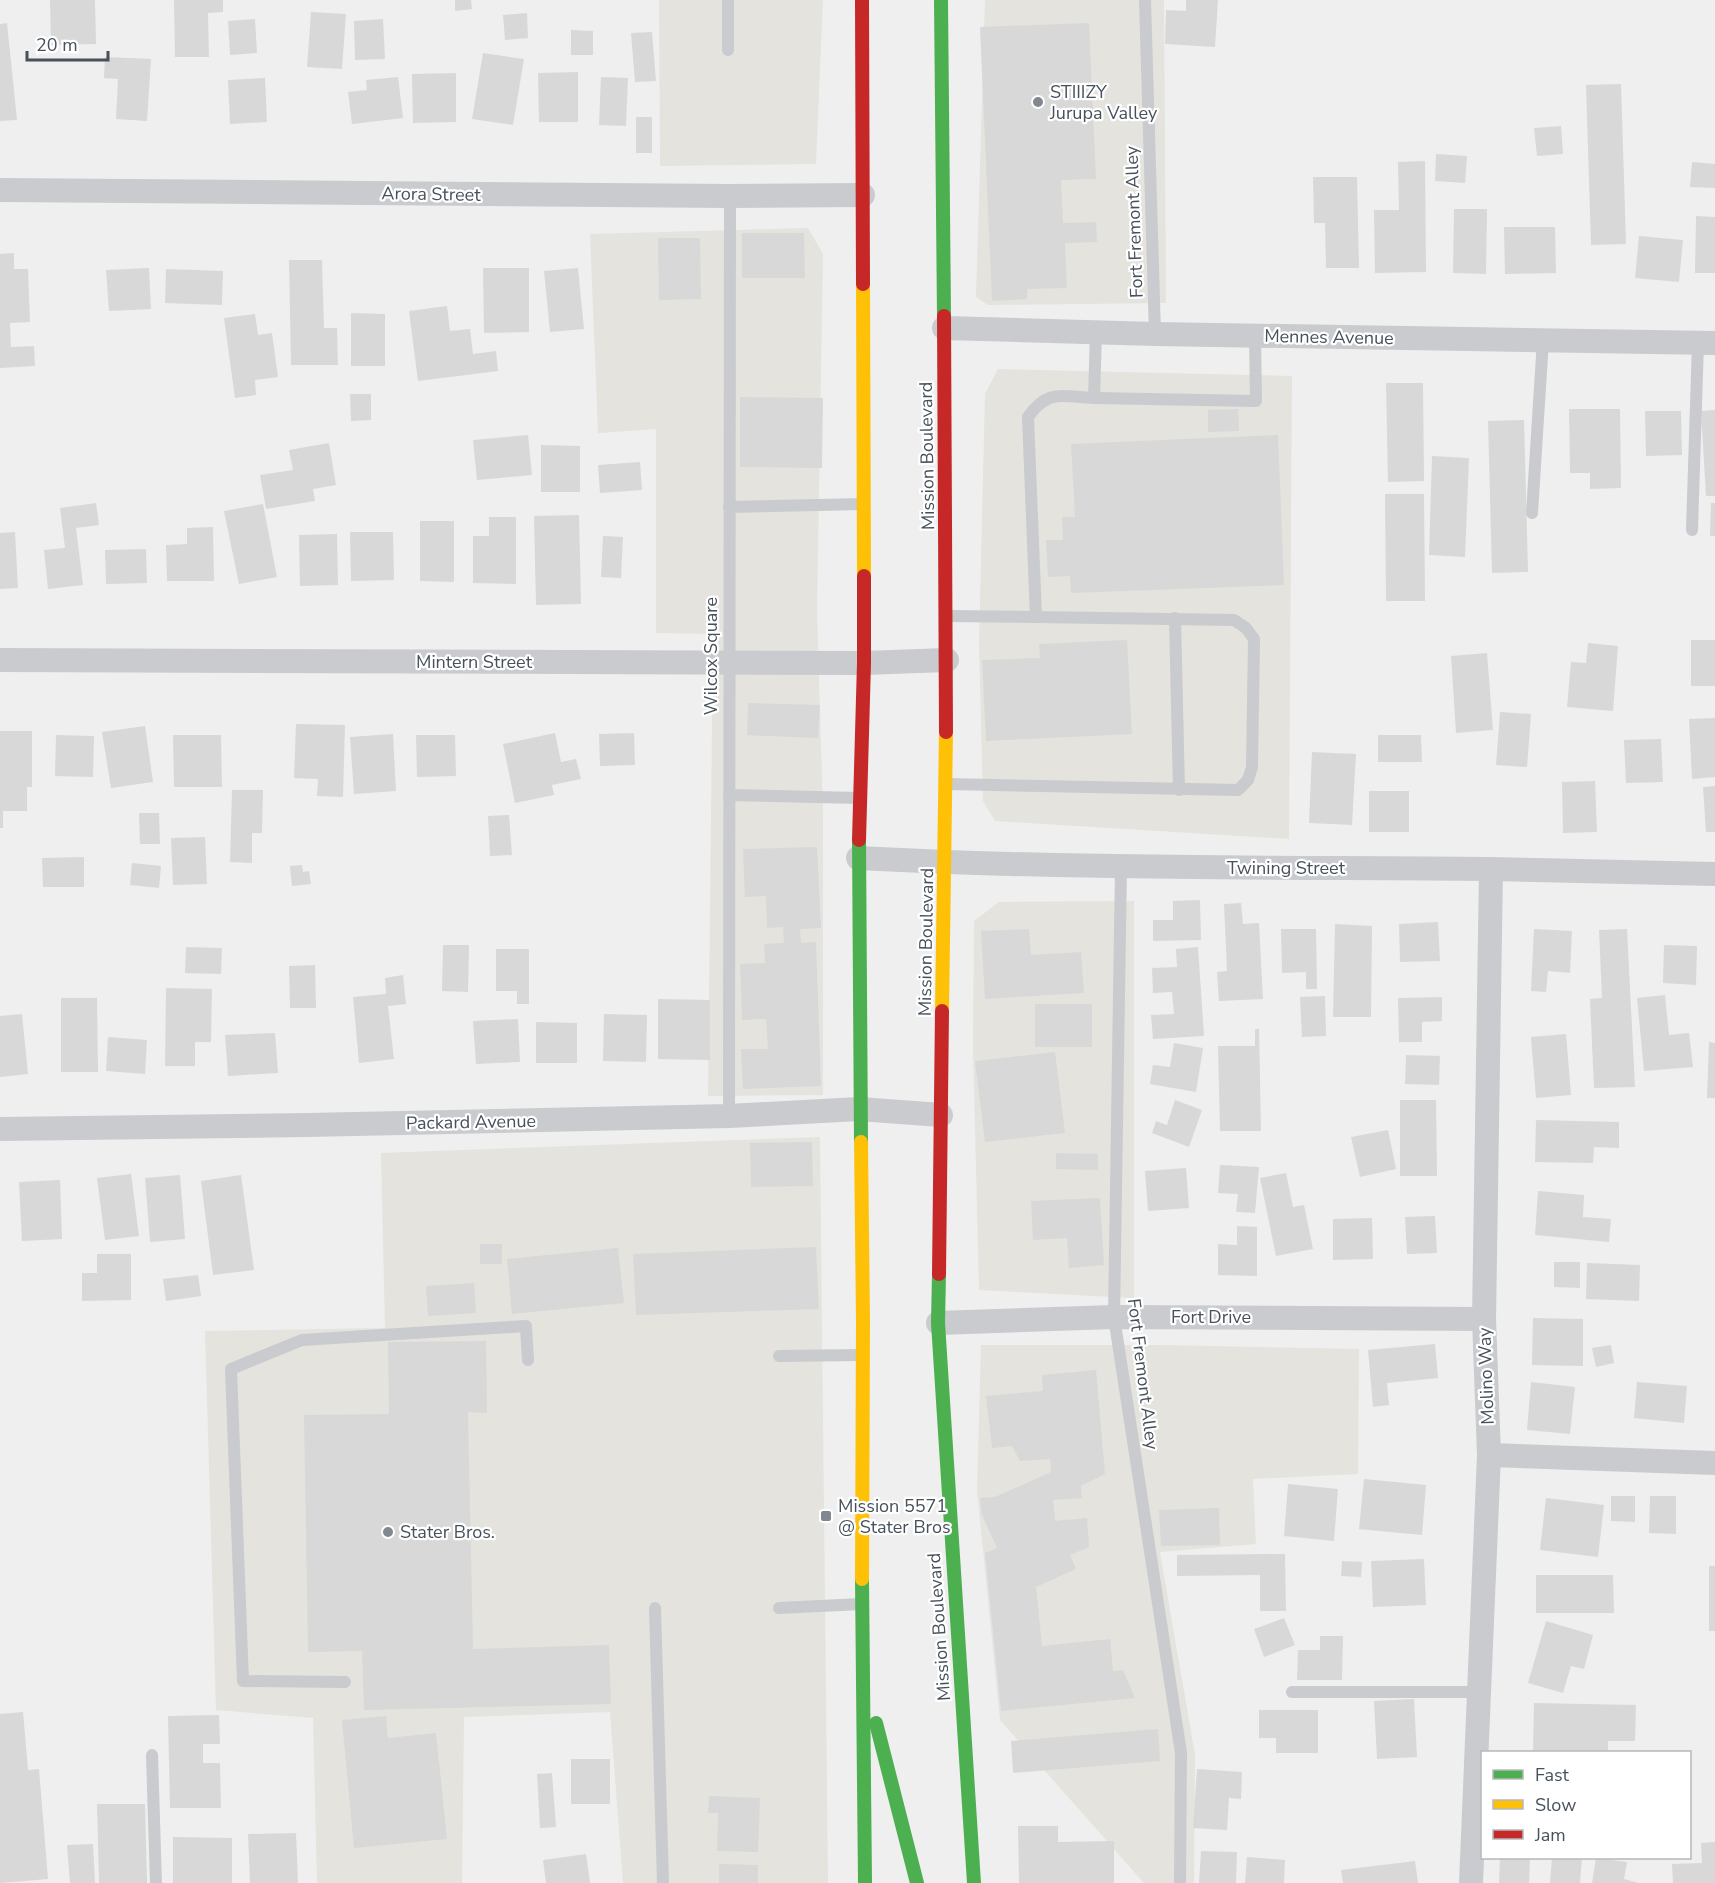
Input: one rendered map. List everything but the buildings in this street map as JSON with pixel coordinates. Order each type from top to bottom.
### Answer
[{"type":"main road","points":[[862,0],[864,663],[858,858],[865,1883]]},
{"type":"main road","name":"Mission Boulevard","points":[[941,0],[947,660],[938,1323],[974,1883]]},
{"type":"main road","points":[[864,1680],[917,1883]]},
{"type":"street","name":"Arora Street","points":[[0,190],[863,195]]},
{"type":"street","name":"Mennes Avenue","points":[[944,328],[1096,333],[1706,343]]},
{"type":"street","name":"Mintern Street","points":[[0,660],[864,663],[947,660]]},
{"type":"street","name":"Twining Street","points":[[858,858],[1121,867],[1491,869],[1715,874]]},
{"type":"street","name":"Molino Way","points":[[1471,1883],[1478,1806],[1478,1692],[1489,1455],[1484,1319],[1491,869]]},
{"type":"street","name":"Packard Avenue","points":[[0,1129],[729,1116],[859,1109],[940,1114]]},
{"type":"street","name":"Fort Drive","points":[[938,1323],[1114,1317],[1484,1319]]},
{"type":"street","points":[[1489,1455],[1715,1463]]},
{"type":"lane","points":[[728,0],[728,50]]},
{"type":"lane","name":"Fort Fremont Alley","points":[[1145,0],[1155,334]]},
{"type":"lane","name":"Wilcox Square","points":[[729,1116],[730,196]]},
{"type":"lane","points":[[1094,398],[1096,333]]},
{"type":"lane","points":[[1036,617],[1028,417],[1037,404],[1049,397],[1256,401],[1255,336]]},
{"type":"lane","points":[[1532,513],[1543,340]]},
{"type":"lane","points":[[1692,530],[1706,343]]},
{"type":"lane","points":[[729,507],[864,504]]},
{"type":"lane","points":[[946,784],[1238,790],[1248,780],[1252,767],[1254,639],[1246,628],[1234,620],[947,616]]},
{"type":"lane","points":[[1175,618],[1179,790]]},
{"type":"lane","points":[[729,795],[860,798]]},
{"type":"lane","name":"Fort Fremont Alley","points":[[1121,867],[1114,1317],[1181,1753],[1180,1883]]},
{"type":"lane","points":[[345,1682],[243,1682],[231,1369],[302,1340],[526,1326],[528,1360]]},
{"type":"lane","points":[[779,1356],[863,1355]]},
{"type":"lane","points":[[779,1608],[862,1604]]},
{"type":"lane","points":[[654,1608],[663,1883]]},
{"type":"lane","points":[[1292,1692],[1478,1692]]},
{"type":"lane","points":[[152,1755],[156,1883]]},
{"type":"shaded area","points":[[659,0],[823,0],[816,164],[660,166]]},
{"type":"shaded area","points":[[985,0],[1164,0],[1166,303],[988,305],[976,297]]},
{"type":"shaded area","points":[[808,228],[823,254],[817,611],[823,812],[823,1095],[708,1096],[713,634],[656,633],[656,429],[598,433],[590,234]]},
{"type":"shaded area","points":[[998,369],[1292,376],[1289,839],[995,821],[983,801],[979,643],[985,394]]},
{"type":"shaded area","points":[[1134,901],[1134,1298],[979,1290],[973,1046],[974,921],[999,902]]},
{"type":"shaded area","points":[[820,1137],[828,1883],[623,1883],[610,1712],[464,1717],[462,1883],[317,1883],[313,1718],[216,1710],[205,1331],[385,1328],[381,1153]]},
{"type":"shaded area","points":[[981,1345],[1161,1345],[1359,1349],[1358,1474],[1253,1479],[1256,1544],[1160,1552],[1195,1755],[1194,1883],[1144,1883],[1000,1720],[977,1490]]},
{"type":"traffic: fast","points":[[941,0],[944,316]]},
{"type":"traffic: fast","points":[[859,840],[861,1142]]},
{"type":"traffic: fast","points":[[939,1274],[938,1323],[974,1883]]},
{"type":"traffic: fast","points":[[862,1579],[865,1883]]},
{"type":"traffic: fast","points":[[876,1723],[917,1883]]},
{"type":"traffic: slow","points":[[863,284],[864,576]]},
{"type":"traffic: slow","points":[[942,1011],[946,732]]},
{"type":"traffic: slow","points":[[861,1142],[862,1579]]},
{"type":"traffic: jam","points":[[862,0],[863,284]]},
{"type":"traffic: jam","points":[[944,316],[946,732]]},
{"type":"traffic: jam","points":[[859,840],[864,576]]},
{"type":"traffic: jam","points":[[939,1274],[942,1011]]},
{"type":"place","name":"STIIIZY Jurupa Valley","points":[[1038,102]]},
{"type":"place","name":"Mission 5571 @ Stater Bros","points":[[826,1516]]},
{"type":"place","name":"Stater Bros.","points":[[388,1532]]}]
